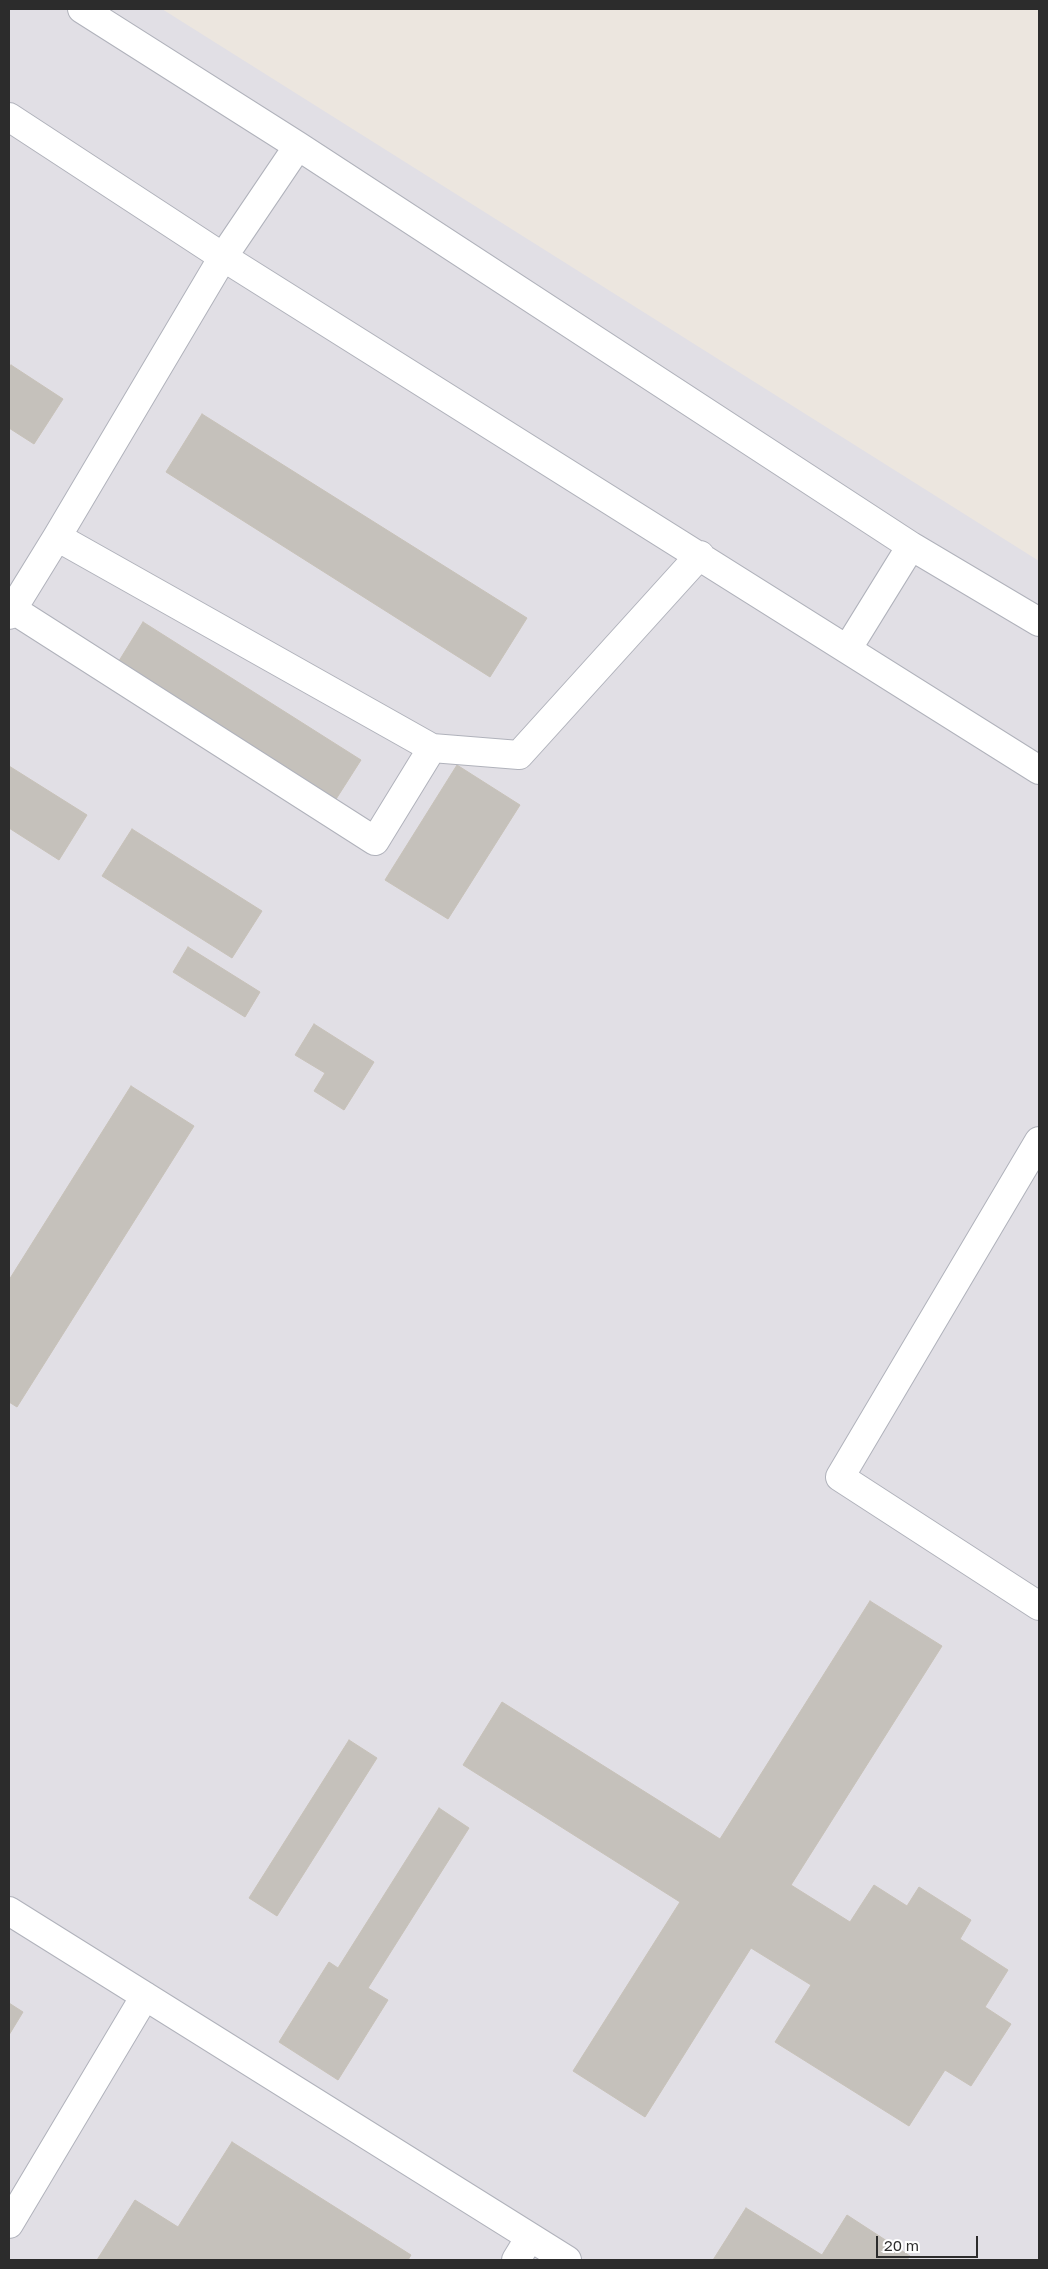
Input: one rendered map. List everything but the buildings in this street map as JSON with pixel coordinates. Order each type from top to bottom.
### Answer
[{"type":"street","points":[[82,9],[298,146],[911,546],[1039,622]]},
{"type":"street","points":[[9,117],[223,257],[848,648],[1039,770]]},
{"type":"street","points":[[298,146],[223,257],[58,537],[10,612],[376,841],[432,748]]},
{"type":"street","points":[[58,537],[432,748],[519,755],[700,555]]},
{"type":"street","points":[[848,648],[911,546]]},
{"type":"street","points":[[1039,1141],[840,1476],[1039,1606]]},
{"type":"street","points":[[9,1911],[567,2260]]},
{"type":"street","points":[[9,2224],[145,1996]]},
{"type":"street","points":[[516,2260],[530,2237]]},
{"type":"shaded area","points":[[9,9],[162,9],[1039,561],[1039,2260],[9,2260]]}]
